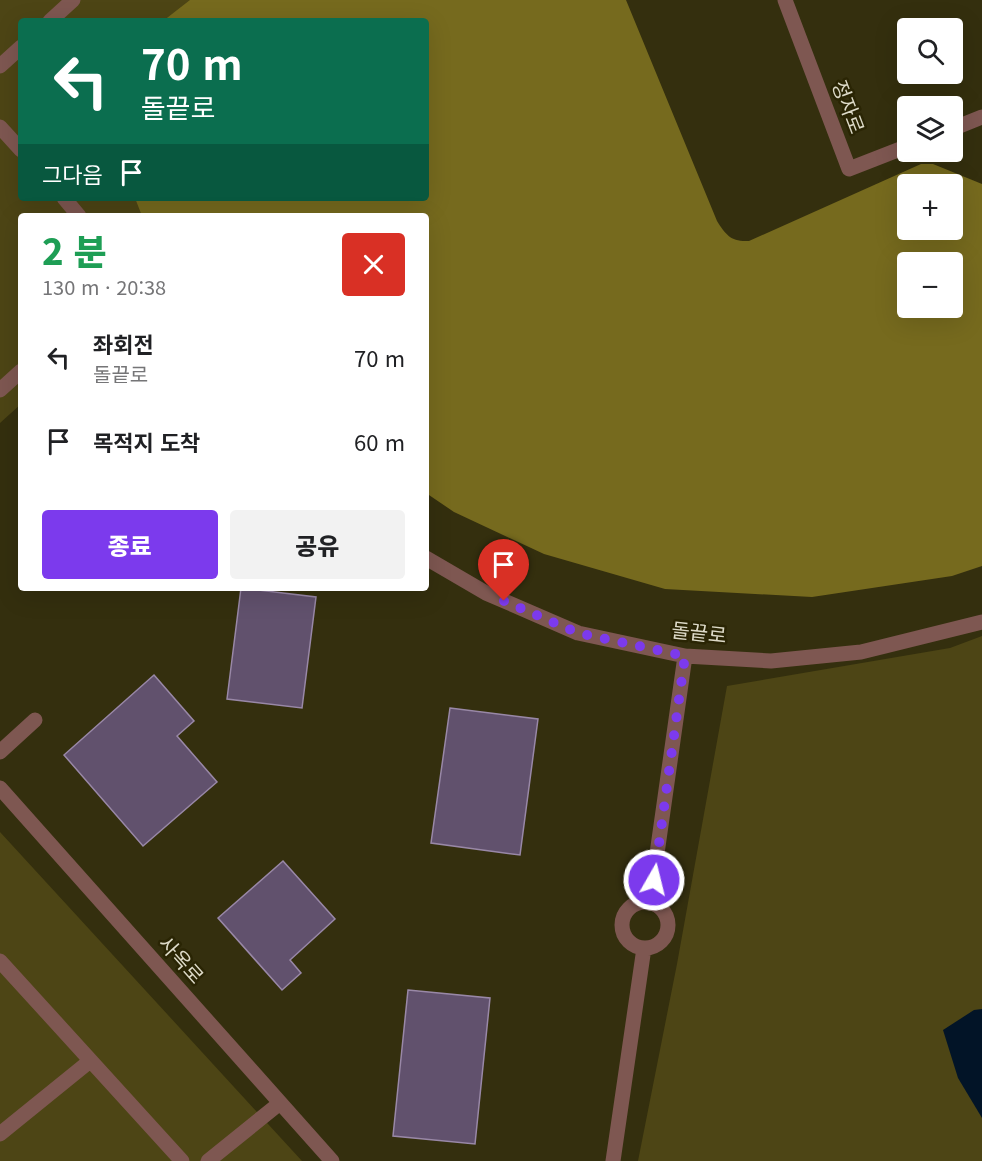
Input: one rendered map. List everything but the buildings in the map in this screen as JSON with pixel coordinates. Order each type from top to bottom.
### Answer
[{"type":"street","points":[[53,18],[73,0]]},
{"type":"street","name":"정자로","points":[[785,0],[849,170],[897,151]]},
{"type":"street","points":[[0,66],[18,50]]},
{"type":"street","points":[[963,125],[982,117]]},
{"type":"street","points":[[0,127],[18,147]]},
{"type":"street","points":[[67,201],[77,213]]},
{"type":"street","points":[[0,390],[18,374]]},
{"type":"street","name":"돌끝로","points":[[429,560],[486,593],[578,633],[685,656],[771,661],[861,652],[982,622]]},
{"type":"street","points":[[650,903],[685,656]]},
{"type":"street","points":[[0,752],[35,720]]},
{"type":"street","name":"사옥로","points":[[0,788],[332,1161]]},
{"type":"street","points":[[650,903],[664,914],[667,928],[660,942],[644,948],[631,944],[626,939],[622,924],[623,917],[633,906],[650,903]]},
{"type":"street","points":[[613,1161],[644,948]]},
{"type":"street","points":[[0,961],[182,1161]]},
{"type":"street","points":[[0,1134],[90,1061]]},
{"type":"street","points":[[208,1161],[280,1102]]},
{"type":"shaded area","points":[[0,0],[193,0],[167,18],[18,18],[18,201],[138,201],[144,213],[18,213],[18,407],[0,423]]},
{"type":"shaded area","points":[[190,0],[626,0],[717,221],[726,234],[733,239],[749,241],[897,175],[897,240],[963,240],[963,176],[982,184],[982,566],[952,576],[812,597],[665,589],[544,554],[454,512],[429,495],[429,213],[141,213],[136,201],[429,201],[429,18],[167,18]]},
{"type":"shaded area","points":[[921,164],[933,164],[958,174],[899,174]]},
{"type":"shaded area","points":[[982,636],[982,1161],[638,1161],[677,964],[727,686],[950,648]]},
{"type":"shaded area","points":[[0,832],[302,1161],[0,1161]]},
{"type":"water","points":[[982,1009],[982,1118],[958,1078],[943,1030],[974,1010]]},
{"type":"route","points":[[504,601],[578,633],[685,656],[654,880]]}]
